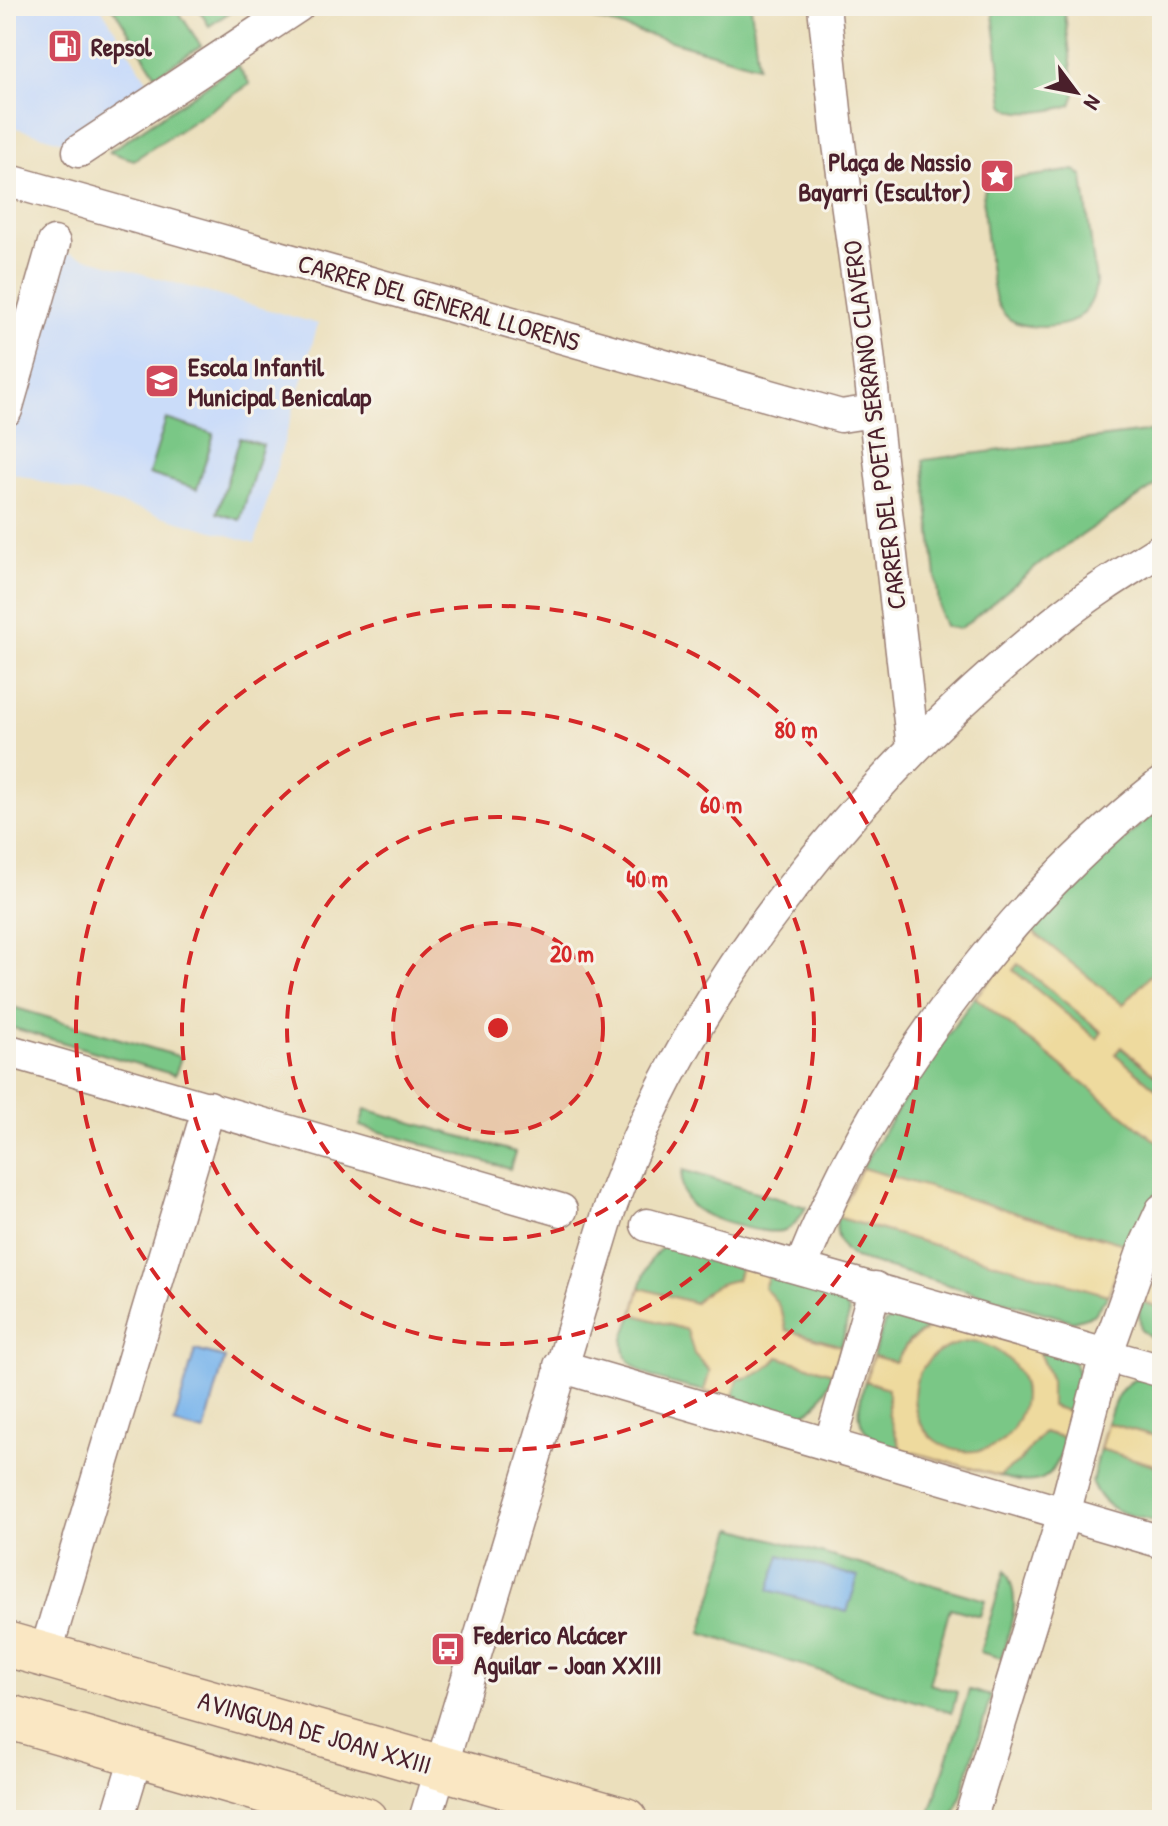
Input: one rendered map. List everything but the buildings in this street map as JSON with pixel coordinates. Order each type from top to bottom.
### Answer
[{"type":"main road","name":"AVINGUDA DE JOAN XXIII","points":[[26,1649],[625,1820]]},
{"type":"main road","points":[[6,1716],[365,1820]]},
{"type":"street","points":[[79,151],[298,6]]},
{"type":"street","name":"CARRER DEL POETA SERRANO CLAVERO","points":[[824,6],[913,748]]},
{"type":"street","name":"CARRER DEL GENERAL LLORENS","points":[[6,180],[841,416],[873,411]]},
{"type":"street","points":[[6,410],[54,243]]},
{"type":"street","points":[[425,1820],[560,1366],[615,1193],[639,1137],[706,1011],[786,897],[913,748],[978,685],[1054,622],[1162,549]]},
{"type":"street","points":[[801,1267],[833,1191],[860,1138],[935,1023],[992,951],[1070,865],[1162,783]]},
{"type":"street","points":[[6,1050],[561,1210]]},
{"type":"street","points":[[26,1649],[209,1107]]},
{"type":"street","points":[[970,1820],[1064,1514],[1106,1355],[1144,1249],[1162,1210]]},
{"type":"street","points":[[647,1225],[1162,1371]]},
{"type":"street","points":[[830,1445],[875,1288]]},
{"type":"street","points":[[560,1366],[1162,1542]]},
{"type":"street","points":[[117,1820],[137,1754]]},
{"type":"shaded area","name":"Repsol","points":[[6,6],[100,6],[150,85],[64,142],[6,125]]},
{"type":"shaded area","name":"Escola Infantil Municipal Benicalap","points":[[59,250],[318,324],[255,543],[6,471],[6,438]]},
{"type":"green space","points":[[112,6],[175,6],[201,46],[156,75]]},
{"type":"green space","points":[[197,6],[239,6],[209,26]]},
{"type":"green space","points":[[549,6],[751,6],[758,66]]},
{"type":"green space","points":[[992,6],[1064,6],[1075,94],[1071,105],[1025,112],[1009,109],[1004,104]]},
{"type":"green space","points":[[237,65],[250,84],[134,160],[109,152]]},
{"type":"green space","points":[[1075,170],[1083,177],[1096,282],[1093,297],[1088,307],[1070,323],[1041,327],[1012,321],[996,300],[987,244],[984,189],[990,182]]},
{"type":"green space","points":[[166,419],[214,434],[197,489],[149,474]]},
{"type":"green space","points":[[1162,430],[1162,481],[1041,563],[968,623],[958,629],[945,626],[940,613],[923,460]]},
{"type":"green space","points":[[240,438],[263,445],[240,520],[217,513]]},
{"type":"green space","points":[[1153,813],[1162,831],[1162,963],[1123,1005],[1032,931],[1063,897]]},
{"type":"green space","points":[[1019,963],[1102,1033],[1097,1040],[1012,970]]},
{"type":"green space","points":[[975,997],[1162,1146],[1162,1182],[1127,1245],[862,1168],[917,1078]]},
{"type":"green space","points":[[6,1005],[181,1057],[175,1075],[6,1026]]},
{"type":"green space","points":[[1120,1047],[1162,1081],[1162,1094],[1115,1054]]},
{"type":"green space","points":[[365,1109],[515,1152],[510,1169],[360,1126]]},
{"type":"green space","points":[[683,1170],[806,1207],[795,1223],[785,1230],[765,1231],[736,1225],[708,1216],[691,1205],[682,1189]]},
{"type":"green space","points":[[837,1217],[1108,1295],[1093,1315],[1073,1321],[855,1258],[839,1241]]},
{"type":"green space","points":[[668,1244],[743,1260],[737,1280],[714,1287],[695,1303],[640,1288],[653,1257]]},
{"type":"green space","points":[[771,1268],[845,1297],[849,1315],[841,1346],[786,1330],[764,1288]]},
{"type":"green space","points":[[1142,1302],[1162,1308],[1162,1345],[1141,1330],[1139,1312]]},
{"type":"green space","points":[[900,1313],[939,1321],[909,1341],[895,1362],[873,1356],[884,1324]]},
{"type":"green space","points":[[633,1314],[688,1330],[695,1353],[710,1371],[704,1391],[652,1377],[631,1363],[625,1352],[624,1339]]},
{"type":"green space","points":[[969,1342],[990,1346],[1008,1358],[1020,1376],[1024,1397],[1020,1418],[1008,1436],[990,1448],[969,1452],[948,1448],[930,1436],[918,1418],[914,1397],[918,1376],[930,1358],[948,1346]]},
{"type":"green space","points":[[1037,1348],[1074,1362],[1081,1380],[1073,1413],[1051,1406],[1051,1381]]},
{"type":"green space","points":[[778,1357],[833,1373],[815,1406],[794,1416],[732,1399],[738,1379],[760,1372]]},
{"type":"green space","points":[[1136,1379],[1162,1381],[1162,1438],[1107,1423],[1120,1392]]},
{"type":"green space","points":[[865,1381],[888,1388],[888,1413],[901,1449],[876,1439],[863,1427],[860,1408]]},
{"type":"green space","points":[[1043,1432],[1066,1438],[1051,1472],[1036,1481],[999,1476],[1020,1461]]},
{"type":"green space","points":[[1100,1449],[1155,1465],[1162,1484],[1162,1523],[1121,1512],[1104,1502],[1092,1483]]},
{"type":"green space","points":[[733,1528],[985,1600],[980,1616],[950,1608],[929,1684],[957,1692],[952,1713],[701,1633]]},
{"type":"green space","points":[[1005,1570],[1014,1603],[1001,1658],[980,1652]]},
{"type":"green space","points":[[969,1690],[991,1696],[957,1809],[950,1820],[928,1820]]},
{"type":"sand","points":[[1032,931],[1123,1005],[1162,963],[1162,1081],[1121,1047],[1115,1054],[1162,1094],[1162,1146],[975,997]],"holes":[[[1018,964],[1102,1032],[1097,1039],[1013,970]]]},
{"type":"sand","points":[[862,1168],[1127,1245],[1108,1295],[837,1217]]},
{"type":"sand","points":[[1162,1254],[1162,1308],[1142,1302]]},
{"type":"sand","points":[[743,1260],[771,1268],[764,1288],[779,1307],[786,1330],[841,1346],[833,1373],[778,1357],[761,1372],[738,1379],[732,1399],[704,1391],[710,1371],[694,1354],[687,1330],[633,1314],[640,1288],[695,1303],[714,1287],[737,1280]]},
{"type":"sand","points":[[939,1321],[1037,1348],[1051,1381],[1051,1406],[1073,1413],[1066,1438],[1043,1432],[1020,1461],[999,1476],[901,1449],[888,1413],[888,1388],[865,1381],[873,1356],[895,1362],[909,1342]],"holes":[[[974,1341],[999,1352],[1016,1369],[1024,1392],[1023,1405],[1012,1430],[1004,1439],[982,1450],[956,1450],[935,1441],[921,1424],[915,1404],[916,1383],[926,1364],[945,1349]]]},
{"type":"sand","points":[[1107,1423],[1162,1438],[1162,1484],[1155,1465],[1100,1449]]},
{"type":"water","points":[[195,1350],[225,1358],[204,1432],[174,1424]]},
{"type":"water","points":[[780,1555],[858,1577],[847,1612],[769,1590]]},
{"type":"place","name":"Repsol","points":[[65,46]]},
{"type":"place","name":"Plaça de Nassio Bayarri (Escultor)","points":[[997,176]]},
{"type":"place","name":"Escola Infantil Municipal Benicalap","points":[[162,381]]},
{"type":"place","name":"Federico Alcácer Aguilar - Joan XXIII","points":[[448,1649]]}]
